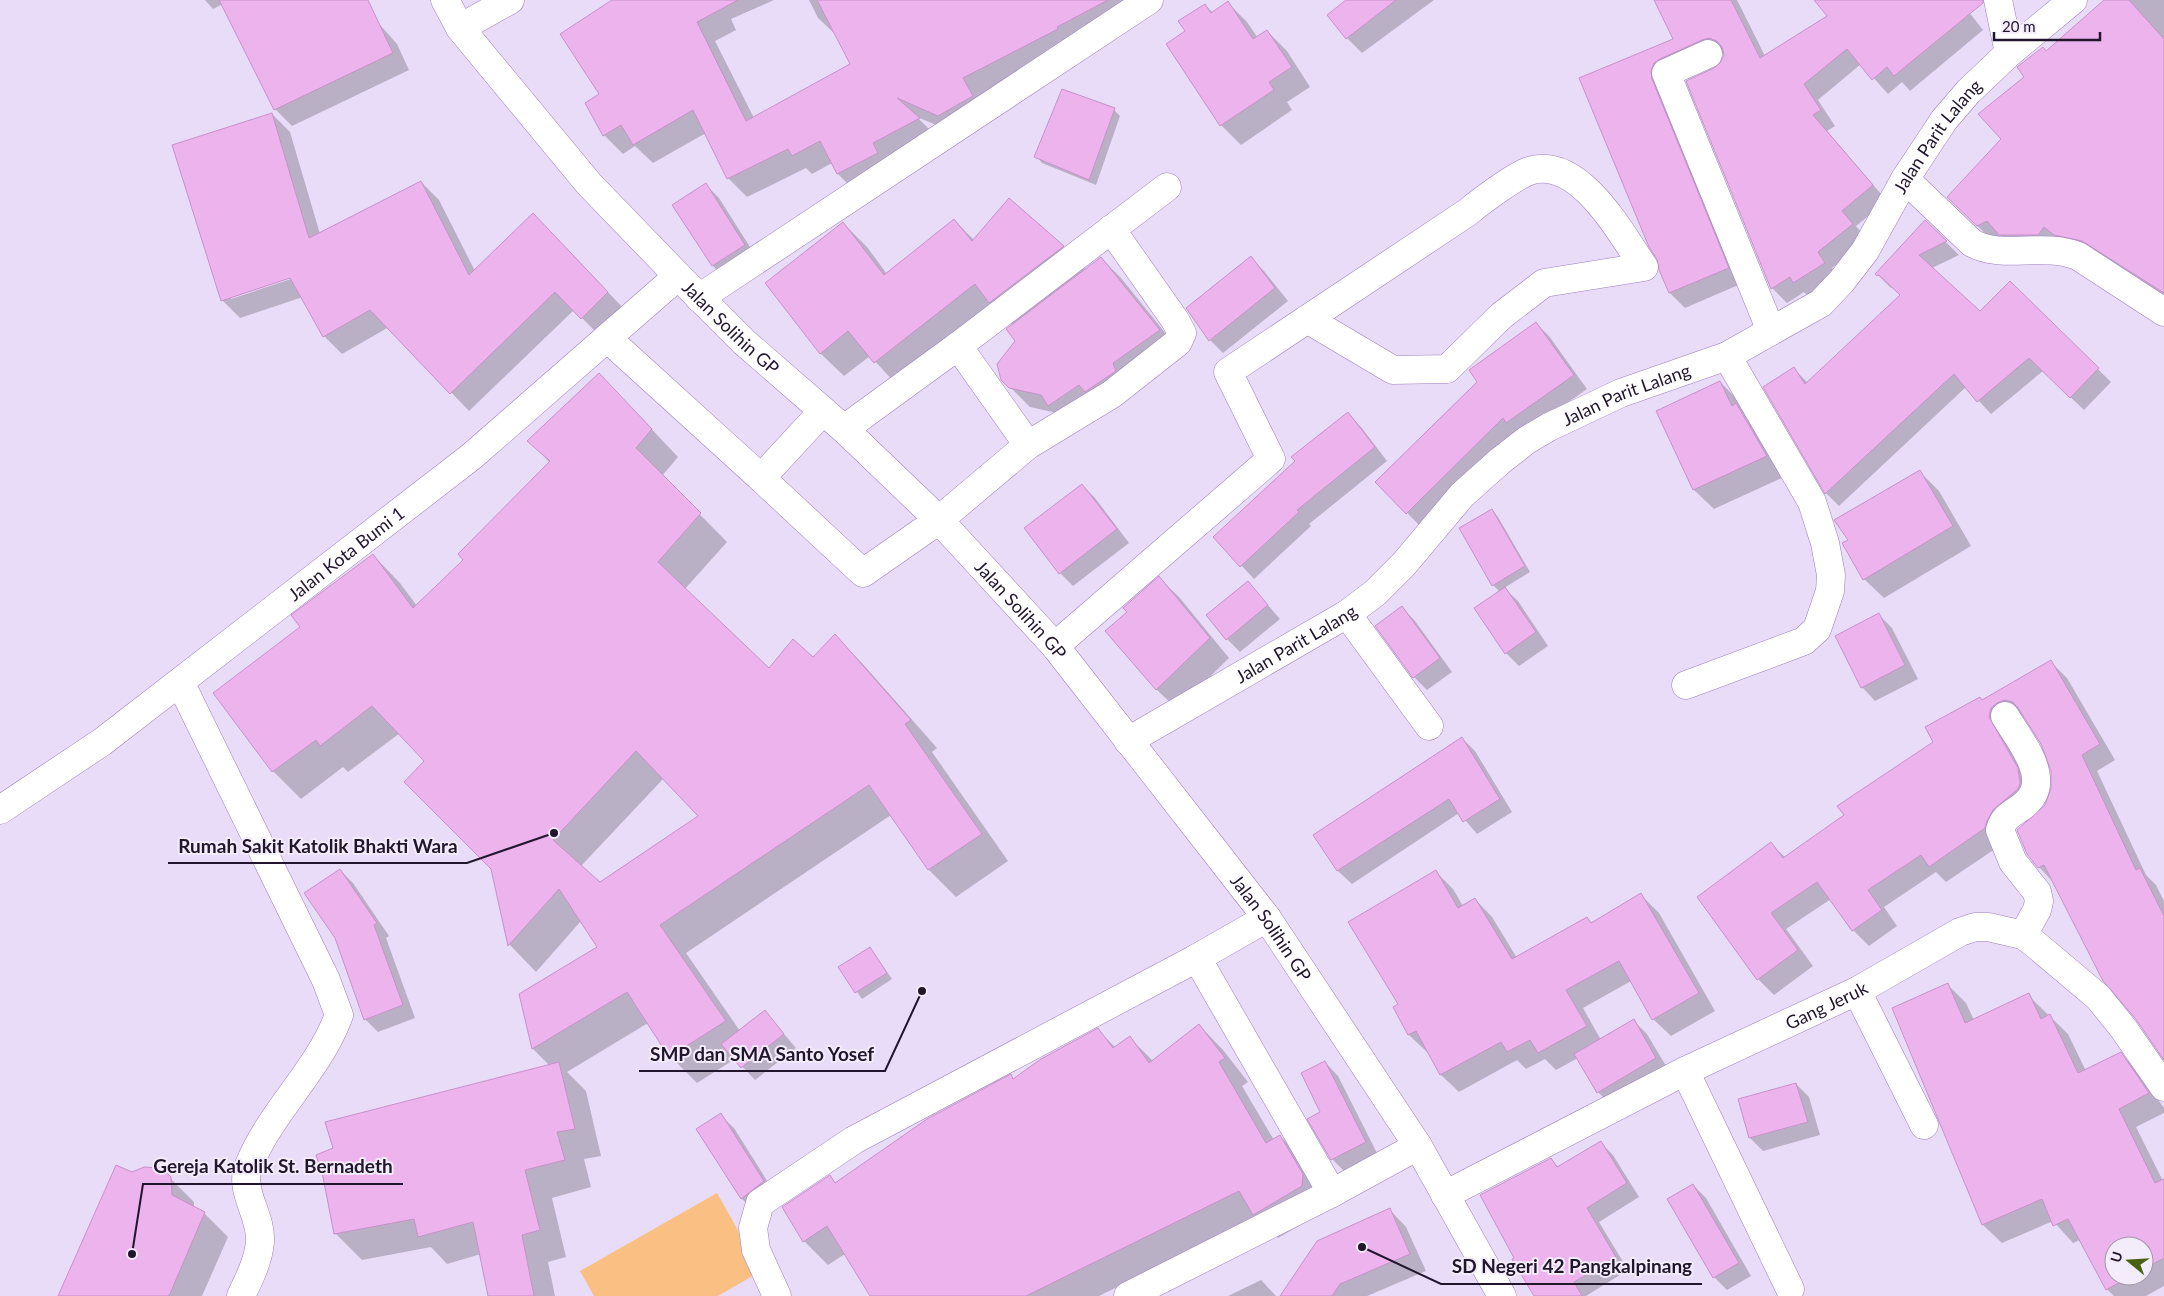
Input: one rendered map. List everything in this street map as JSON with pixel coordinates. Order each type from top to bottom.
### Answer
[{"type":"street","name":"Jalan Solihin GP","points":[[445,0],[460,28],[589,184],[744,342],[844,429],[939,520],[1055,646],[1267,918],[1418,1146],[1502,1296]]},
{"type":"street","points":[[460,28],[510,0]]},
{"type":"street","points":[[699,298],[1149,0]]},
{"type":"street","points":[[1998,0],[2009,53]]},
{"type":"street","name":"Jalan Parit Lalang","points":[[1128,741],[1347,614],[1375,593],[1404,564],[1462,496],[1500,461],[1527,440],[1549,427],[1621,392],[1726,356],[1821,302],[1841,282],[1865,251],[1905,179],[1944,120],[1968,92],[2009,53],[2073,0]]},
{"type":"street","points":[[1708,54],[1666,73],[1770,331]]},
{"type":"street","points":[[1055,646],[1271,459],[1228,372],[1307,319],[1468,212],[1480,202],[1528,172],[1543,169],[1556,170],[1590,192],[1644,268],[1544,283],[1501,316],[1447,369],[1393,370],[1307,319]]},
{"type":"street","points":[[1905,179],[1972,243],[1984,250],[2034,249],[2068,252],[2078,256],[2164,312]]},
{"type":"street","points":[[844,429],[958,346],[1167,187]]},
{"type":"street","points":[[607,338],[863,573],[939,520],[1028,446],[1112,394],[1178,342],[1182,333],[1175,320],[1111,229]]},
{"type":"street","name":"Jalan Kota Bumi 1","points":[[0,810],[102,742],[472,456],[678,276]]},
{"type":"street","points":[[958,346],[1028,446]]},
{"type":"street","points":[[1686,685],[1804,641],[1817,629],[1830,591],[1831,576],[1825,543],[1812,502],[1726,356]]},
{"type":"street","points":[[761,478],[823,411]]},
{"type":"street","points":[[1347,614],[1429,726]]},
{"type":"street","points":[[180,682],[326,980],[339,1015],[326,1042],[260,1142],[249,1165],[245,1178],[255,1213],[260,1241],[253,1269],[241,1296]]},
{"type":"street","points":[[2005,716],[2037,776],[2033,796],[2005,819],[2000,830],[2013,862],[2037,892],[2039,901],[2037,910],[2023,936]]},
{"type":"street","points":[[777,1296],[756,1250],[753,1228],[760,1203],[854,1140],[1197,958],[1267,918]]},
{"type":"street","name":"Gang Jeruk","points":[[1445,1196],[1685,1071],[1858,991],[1960,932],[1975,927],[1988,927],[2023,936],[2049,954],[2098,997],[2124,1028],[2164,1087]]},
{"type":"street","points":[[1197,958],[1332,1193]]},
{"type":"street","points":[[1858,991],[1924,1125]]},
{"type":"street","points":[[1685,1071],[1790,1289]]},
{"type":"street","points":[[1128,1296],[1332,1193],[1418,1146]]},
{"type":"shaded area","points":[[717,1193],[761,1271],[718,1296],[594,1296],[580,1271]]},
{"type":"building","points":[[219,0],[368,0],[393,53],[274,110]]},
{"type":"building","points":[[612,0],[738,0],[697,22],[746,121],[850,64],[817,0],[1108,0],[1057,27],[1058,29],[963,78],[973,96],[938,116],[897,98],[920,118],[873,143],[878,153],[837,174],[820,141],[792,156],[788,149],[727,179],[693,110],[633,145],[621,125],[603,136],[585,103],[599,94],[560,34]]},
{"type":"building","points":[[1346,0],[1396,0],[1346,39],[1327,15]]},
{"type":"building","points":[[1654,0],[1731,0],[1760,58],[1827,16],[1814,0],[1983,0],[1983,3],[1894,76],[1887,67],[1872,80],[1847,49],[1804,84],[1821,110],[1813,115],[1873,185],[1842,211],[1853,224],[1818,252],[1825,263],[1793,283],[1790,277],[1771,289],[1686,81],[1714,68],[1720,63],[1724,55],[1722,47],[1717,41],[1709,38],[1654,63],[1651,71],[1652,79],[1729,268],[1669,293],[1659,270],[1657,259],[1649,247],[1579,78],[1673,39]]},
{"type":"building","points":[[2104,0],[2129,0],[2164,39],[2164,293],[2082,241],[2054,235],[2044,227],[2038,235],[1999,235],[1987,221],[1977,226],[1947,197],[2001,139],[1978,114],[2024,77],[2017,67],[2043,47],[2046,51]]},
{"type":"building","points":[[1228,1],[1253,39],[1267,30],[1292,67],[1269,82],[1274,90],[1220,126],[1166,44],[1185,31],[1178,21],[1205,4],[1211,13]]},
{"type":"building","points":[[1062,89],[1115,108],[1089,180],[1034,157]]},
{"type":"building","points":[[272,113],[309,238],[421,181],[469,275],[533,213],[608,292],[581,319],[555,292],[450,394],[370,310],[323,337],[290,278],[221,301],[172,145]]},
{"type":"building","points":[[706,183],[745,245],[712,266],[672,205]]},
{"type":"building","points":[[1009,198],[1064,246],[989,303],[975,284],[874,363],[848,331],[820,354],[765,283],[843,222],[884,275],[954,219],[972,241]]},
{"type":"building","points":[[1925,220],[1947,241],[1919,255],[1980,311],[2010,281],[2099,368],[2070,398],[2029,358],[1977,402],[1954,374],[1825,494],[1763,387],[1794,367],[1805,384],[1900,295],[1879,275],[1875,274]]},
{"type":"building","points":[[1251,256],[1275,288],[1209,341],[1186,308]]},
{"type":"building","points":[[1101,257],[1160,330],[1113,363],[1116,371],[1085,392],[1079,385],[1048,406],[1041,395],[1009,388],[1001,380],[997,364],[1015,341],[1006,329]]},
{"type":"building","points":[[1536,322],[1574,375],[1506,423],[1503,418],[1406,514],[1375,482],[1477,382],[1469,370]]},
{"type":"building","points":[[599,373],[652,429],[636,448],[701,513],[658,562],[769,668],[793,639],[813,657],[835,634],[911,720],[905,724],[982,834],[928,870],[869,785],[660,925],[726,1021],[669,1057],[627,992],[532,1049],[519,994],[597,947],[559,889],[508,946],[491,869],[404,782],[424,761],[372,706],[320,746],[316,740],[272,772],[213,693],[300,627],[291,615],[373,554],[413,608],[463,560],[458,554],[550,461],[527,441]],"holes":[[[636,751],[698,816],[600,882],[553,840]]]},
{"type":"building","points":[[1720,381],[1732,406],[1736,403],[1767,456],[1693,490],[1656,411]]},
{"type":"building","points":[[1348,412],[1375,447],[1297,510],[1299,512],[1240,567],[1213,537],[1295,461],[1291,457]]},
{"type":"building","points":[[1920,470],[1953,526],[1863,580],[1842,543],[1848,540],[1834,520]]},
{"type":"building","points":[[1082,484],[1117,529],[1059,574],[1024,528]]},
{"type":"building","points":[[1492,509],[1525,566],[1492,586],[1459,528]]},
{"type":"building","points":[[1159,576],[1210,638],[1156,690],[1105,631],[1127,612],[1123,608]]},
{"type":"building","points":[[1248,581],[1268,605],[1226,640],[1206,615]]},
{"type":"building","points":[[1505,587],[1536,632],[1505,654],[1474,608]]},
{"type":"building","points":[[1402,606],[1440,658],[1413,678],[1375,626]]},
{"type":"building","points":[[1879,613],[1905,665],[1861,688],[1835,636]]},
{"type":"building","points":[[2051,660],[2100,744],[2082,755],[2136,870],[2140,868],[2164,916],[2164,1060],[2135,1018],[2103,981],[2044,865],[2038,868],[2027,854],[2017,830],[2045,805],[2051,788],[2051,771],[2041,744],[2018,708],[2013,702],[2005,700],[1991,708],[1989,717],[2018,768],[2020,783],[2018,789],[1993,810],[1985,828],[1929,867],[1921,855],[1868,890],[1882,910],[1852,931],[1817,882],[1771,913],[1798,950],[1757,980],[1697,897],[1771,842],[1783,858],[1844,815],[1837,806],[1933,742],[1925,727],[1980,697],[1982,700]]},
{"type":"building","points":[[1462,737],[1500,799],[1463,822],[1449,799],[1337,871],[1313,835]]},
{"type":"building","points":[[340,869],[377,923],[374,925],[403,1005],[364,1020],[335,938],[304,893]]},
{"type":"building","points":[[1436,870],[1458,908],[1475,898],[1512,959],[1587,917],[1591,923],[1641,893],[1699,993],[1652,1020],[1619,961],[1566,990],[1587,1026],[1538,1053],[1530,1040],[1507,1052],[1501,1042],[1440,1075],[1416,1031],[1408,1035],[1393,1007],[1398,1004],[1348,922]]},
{"type":"building","points":[[870,947],[887,973],[855,993],[838,967]]},
{"type":"building","points":[[1948,983],[1965,1023],[2029,993],[2041,1019],[2050,1014],[2078,1073],[2121,1052],[2149,1093],[2119,1109],[2155,1183],[2164,1179],[2164,1258],[2154,1264],[2154,1236],[2104,1236],[2104,1286],[2113,1286],[2106,1290],[2068,1219],[2053,1226],[2042,1199],[1982,1225],[1892,1008]]},
{"type":"building","points":[[765,1010],[784,1034],[741,1068],[721,1044]]},
{"type":"building","points":[[1634,1019],[1656,1058],[1597,1093],[1574,1054]]},
{"type":"building","points":[[1199,1024],[1225,1058],[1219,1062],[1266,1143],[1280,1135],[1303,1174],[1302,1186],[1253,1215],[1239,1191],[1026,1296],[870,1296],[827,1226],[803,1242],[782,1207],[830,1175],[835,1183],[927,1119],[1011,1074],[1013,1079],[1041,1059],[1098,1028],[1113,1048],[1130,1036],[1149,1063]]},
{"type":"building","points":[[1325,1061],[1366,1142],[1331,1160],[1307,1119],[1320,1112],[1301,1073]]},
{"type":"building","points":[[559,1062],[575,1129],[557,1132],[565,1160],[525,1170],[540,1230],[522,1235],[534,1296],[488,1296],[473,1222],[418,1237],[414,1219],[334,1234],[323,1177],[316,1155],[333,1148],[325,1122]]},
{"type":"building","points":[[1796,1083],[1808,1122],[1749,1138],[1738,1099]]},
{"type":"building","points":[[721,1113],[764,1181],[741,1199],[696,1129]]},
{"type":"building","points":[[1601,1141],[1627,1183],[1587,1208],[1616,1257],[1574,1282],[1582,1296],[1534,1296],[1512,1259],[1514,1258],[1480,1195],[1551,1158],[1557,1167]]},
{"type":"building","points":[[116,1165],[132,1172],[144,1167],[162,1168],[171,1177],[172,1195],[205,1212],[169,1296],[58,1296]]},
{"type":"building","points":[[1693,1184],[1739,1263],[1713,1278],[1667,1199]]},
{"type":"building","points":[[1390,1208],[1410,1254],[1340,1284],[1332,1296],[1280,1296],[1317,1241]]},
{"type":"place","name":"Rumah Sakit Katolik Bhakti Wara","points":[[554,833]]},
{"type":"place","name":"SMP dan SMA Santo Yosef","points":[[922,991]]},
{"type":"place","name":"SD Negeri 42 Pangkalpinang","points":[[1362,1247]]},
{"type":"place","name":"Gereja Katolik St. Bernadeth","points":[[132,1254]]}]
